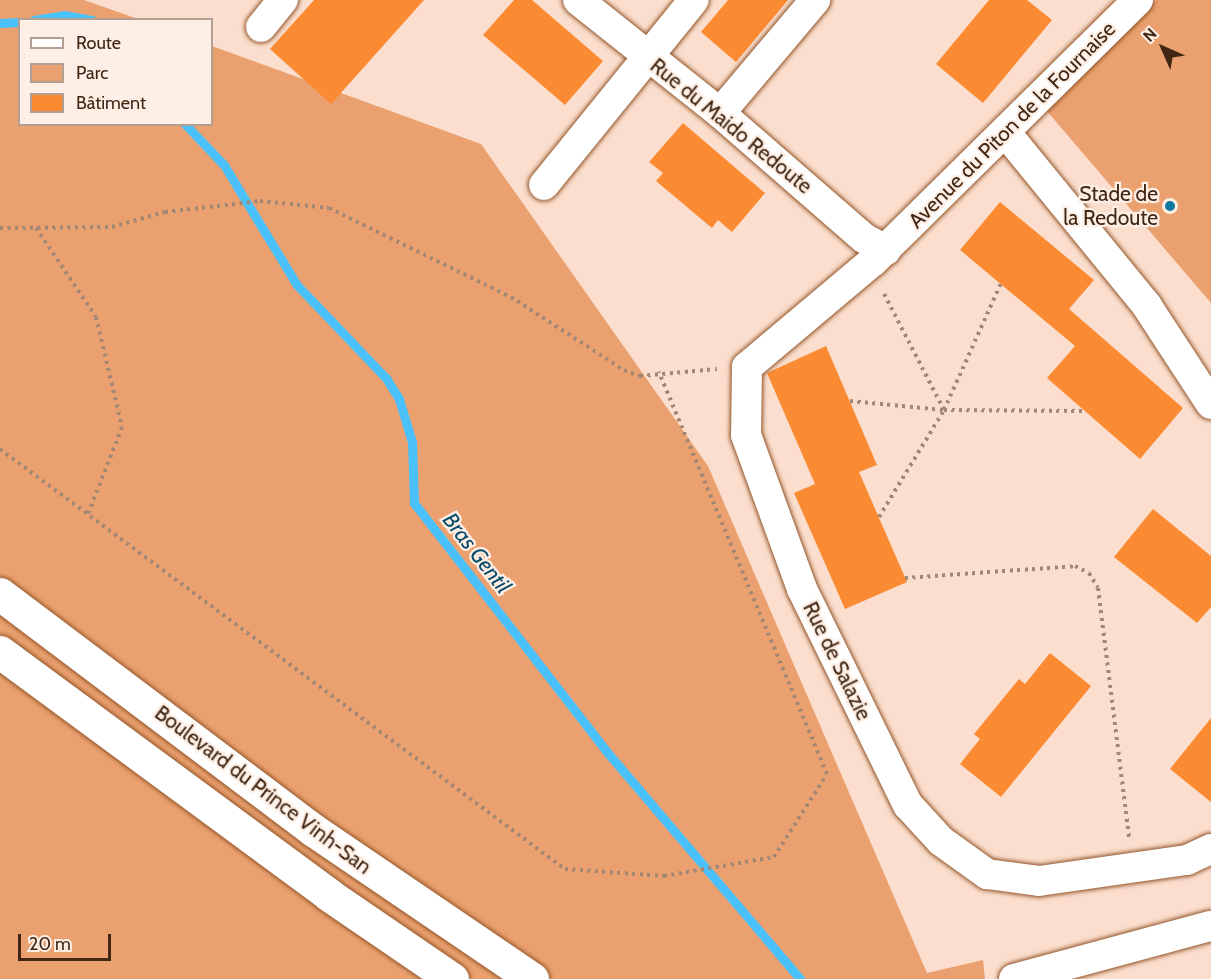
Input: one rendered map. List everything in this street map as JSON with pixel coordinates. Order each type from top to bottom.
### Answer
[{"type":"main road","name":"Boulevard du Prince Vinh-San","points":[[0,594],[313,830],[531,979]]},
{"type":"main road","name":"Boulevard du Prince Vinh-San","points":[[0,652],[329,895],[452,979]]},
{"type":"street","points":[[261,27],[283,0]]},
{"type":"street","name":"Rue du Maido Redoute","points":[[578,0],[720,113],[864,238],[877,257]]},
{"type":"street","points":[[544,185],[694,0]]},
{"type":"street","points":[[720,113],[816,0]]},
{"type":"street","name":"Avenue du Piton de la Fournaise","points":[[877,257],[1006,133],[1137,0]]},
{"type":"street","points":[[1006,133],[1147,306],[1211,404]]},
{"type":"street","points":[[747,367],[877,257]]},
{"type":"street","name":"Rue de Salazie","points":[[747,367],[746,435],[802,589],[908,806],[940,841],[987,874],[1039,881],[1187,860],[1211,849]]},
{"type":"street","points":[[1014,979],[1211,926]]},
{"type":"path","points":[[0,228],[112,227],[165,212],[217,208],[260,201],[329,208],[357,218],[512,297],[624,370],[640,376],[659,372],[747,367]]},
{"type":"path","points":[[36,228],[96,317],[122,427],[88,514]]},
{"type":"path","points":[[877,257],[944,410]]},
{"type":"path","points":[[879,517],[944,410],[1001,283]]},
{"type":"path","points":[[0,449],[566,869],[664,876],[774,857],[827,774],[659,372]]},
{"type":"path","points":[[850,401],[944,410],[1084,411]]},
{"type":"path","points":[[905,578],[1075,566],[1089,573],[1098,588],[1132,867]]},
{"type":"green space","points":[[0,0],[84,0],[135,18],[18,18],[18,126],[213,126],[213,46],[481,144],[708,466],[927,973],[983,960],[985,979],[0,979]]},
{"type":"green space","name":"Stade de la Redoute","points":[[1156,0],[1211,0],[1211,303],[1046,110]]},
{"type":"building","points":[[314,0],[424,0],[331,104],[270,49]]},
{"type":"building","points":[[514,0],[532,0],[603,61],[565,105],[483,35]]},
{"type":"building","points":[[728,0],[788,0],[736,62],[701,32]]},
{"type":"building","points":[[989,0],[1027,0],[1052,20],[983,103],[936,64]]},
{"type":"building","points":[[683,123],[765,193],[732,232],[718,220],[712,228],[656,181],[663,173],[649,162]]},
{"type":"building","points":[[1000,202],[1094,280],[1069,309],[1183,408],[1140,459],[1047,378],[1075,346],[960,250]]},
{"type":"building","points":[[826,346],[877,465],[859,472],[907,582],[845,609],[794,493],[815,484],[767,373]]},
{"type":"building","points":[[1153,509],[1211,556],[1211,607],[1197,623],[1114,557]]},
{"type":"building","points":[[1050,653],[1091,686],[1001,797],[960,764],[980,739],[974,734],[1019,679],[1025,684]]},
{"type":"building","points":[[1211,718],[1211,802],[1170,769]]},
{"type":"waterway","name":"Bras Gentil","points":[[46,18],[64,15],[81,18]]},
{"type":"waterway","name":"Bras Gentil","points":[[0,23],[18,22]]},
{"type":"waterway","name":"Bras Gentil","points":[[187,126],[224,165],[297,285],[386,378],[399,399],[412,442],[414,503],[607,752],[800,979]]},
{"type":"place","name":"Stade de la Redoute","points":[[1170,206]]}]
